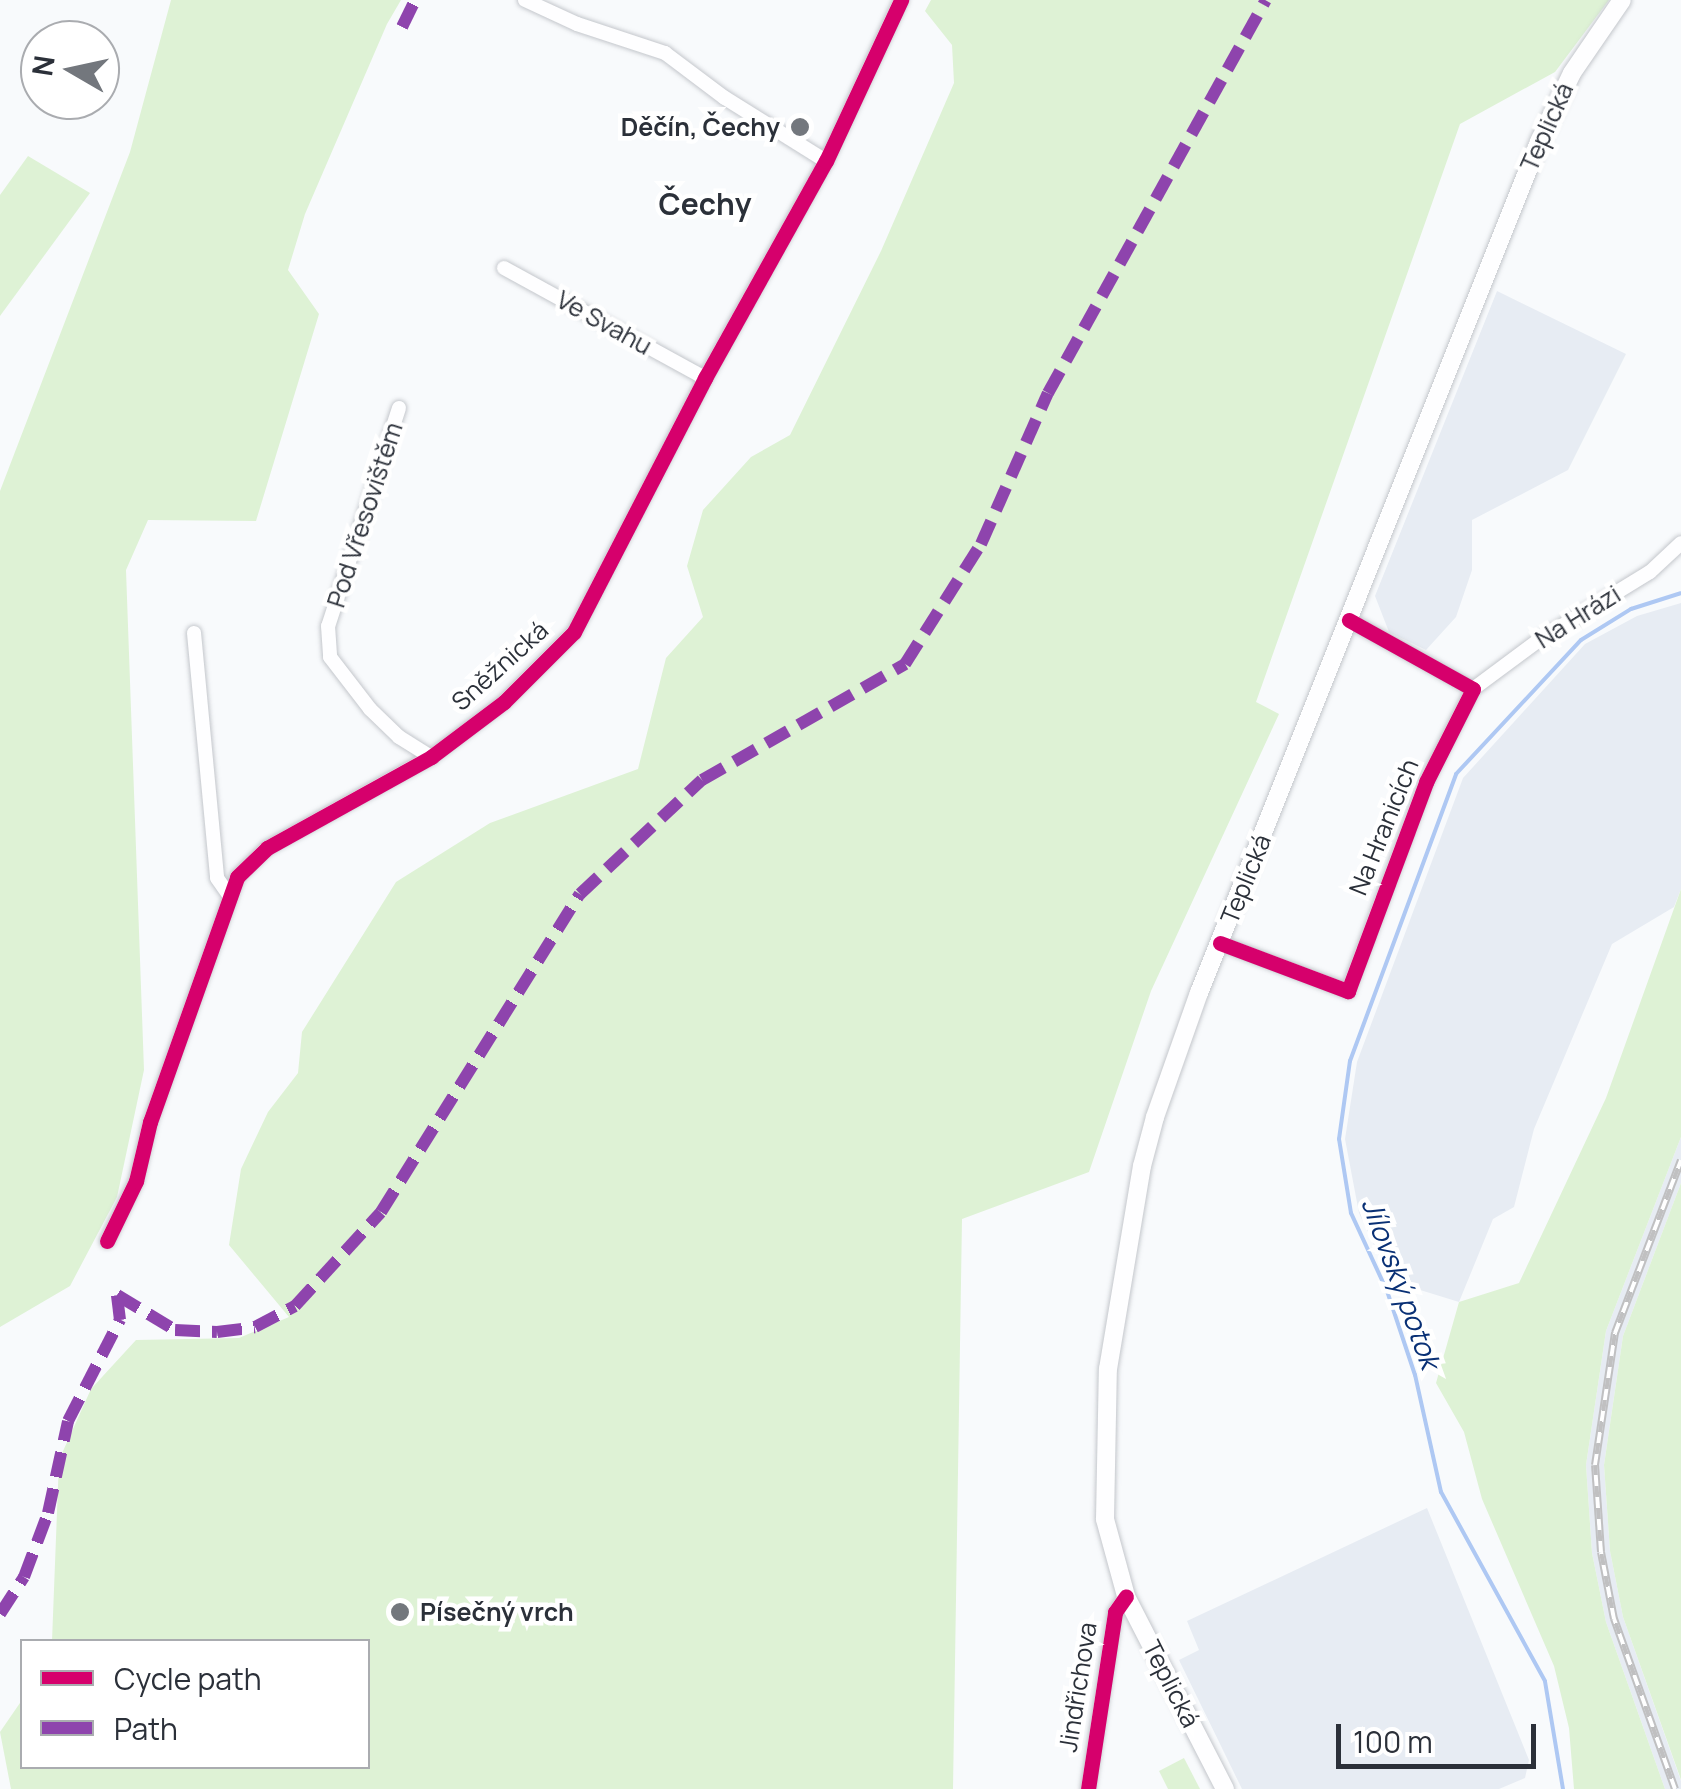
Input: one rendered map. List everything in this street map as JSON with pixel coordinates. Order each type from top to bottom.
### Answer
[{"type":"main road","name":"Teplická","points":[[1226,1789],[1126,1596],[1106,1519],[1106,1419],[1114,1322],[1155,1117],[1220,943],[1538,142],[1572,73],[1622,0]]},
{"type":"street","points":[[525,0],[577,24],[664,53],[725,98],[826,160]]},
{"type":"street","name":"Sněžnická","points":[[107,1241],[136,1182],[150,1122],[237,877],[267,848],[432,757],[504,702],[574,632],[705,378],[826,160],[901,0]]},
{"type":"street","name":"Ve Svahu","points":[[504,268],[705,378]]},
{"type":"street","name":"Pod Vřesovištěm","points":[[400,408],[328,626],[330,657],[370,709],[399,737],[432,757]]},
{"type":"street","name":"Na Hrázi","points":[[1473,690],[1539,640],[1650,572],[1681,543]]},
{"type":"street","points":[[1349,620],[1473,690]]},
{"type":"street","points":[[194,633],[217,878],[228,894]]},
{"type":"street","name":"Na Hranicích","points":[[1220,943],[1348,992],[1426,782],[1473,690]]},
{"type":"street","name":"Jindřichova","points":[[1088,1789],[1115,1612],[1126,1596]]},
{"type":"shaded area","points":[[1497,291],[1626,354],[1568,470],[1472,520],[1472,570],[1456,617],[1426,650],[1389,632],[1375,596]]},
{"type":"shaded area","points":[[1681,603],[1681,889],[1674,907],[1612,944],[1534,1129],[1514,1207],[1493,1219],[1459,1302],[1391,1281],[1359,1213],[1345,1139],[1357,1062],[1463,778],[1585,644],[1637,616]]},
{"type":"shaded area","points":[[1681,1137],[1681,1183],[1623,1336],[1604,1465],[1610,1551],[1623,1617],[1681,1781],[1681,1789],[1665,1789],[1606,1622],[1592,1553],[1586,1465],[1606,1331]]},
{"type":"shaded area","points":[[1427,1508],[1529,1760],[1525,1778],[1499,1789],[1242,1789],[1179,1660],[1199,1650],[1187,1621]]},
{"type":"green space","points":[[171,0],[401,0],[305,214],[288,270],[319,314],[256,521],[148,520],[126,570],[144,1070],[117,1197],[70,1286],[0,1327],[0,491],[130,152]]},
{"type":"green space","points":[[931,0],[1609,0],[1555,72],[1460,124],[1256,702],[1279,714],[1151,991],[1089,1172],[962,1219],[953,1789],[11,1789],[0,1732],[20,1703],[20,1769],[370,1769],[370,1639],[52,1639],[59,1460],[91,1389],[136,1340],[239,1338],[289,1317],[229,1245],[241,1169],[268,1112],[298,1073],[302,1032],[396,882],[490,823],[638,769],[666,658],[703,617],[687,566],[703,510],[751,457],[790,435],[881,251],[954,83],[952,45],[925,11]]},
{"type":"green space","points":[[28,156],[90,193],[0,316],[0,195]]},
{"type":"green space","points":[[1681,889],[1681,1137],[1606,1331],[1586,1465],[1592,1553],[1606,1622],[1665,1789],[1574,1789],[1569,1728],[1554,1666],[1482,1499],[1464,1432],[1436,1383],[1459,1302],[1519,1283],[1606,1098]]},
{"type":"green space","points":[[1681,1183],[1681,1780],[1623,1617],[1610,1551],[1604,1465],[1623,1336]]},
{"type":"green space","points":[[1184,1758],[1200,1789],[1168,1789],[1159,1771]]},
{"type":"waterway","name":"Jílovský potok","points":[[1563,1789],[1545,1681],[1441,1492],[1415,1375],[1387,1291],[1351,1213],[1339,1139],[1350,1061],[1456,774],[1581,640],[1631,609],[1681,593]]},
{"type":"railway","points":[[1675,1789],[1614,1619],[1601,1552],[1595,1465],[1615,1333],[1681,1160]]},
{"type":"marked path","points":[[402,27],[415,0]]},
{"type":"marked path","points":[[117,1295],[175,1330],[217,1332],[255,1327],[295,1306],[381,1212],[580,894],[702,780],[905,664],[981,544],[1048,393],[1266,0]]},
{"type":"marked path","points":[[0,1614],[24,1577],[48,1513],[68,1421],[120,1320],[117,1295]]},
{"type":"cycle path","points":[[107,1241],[136,1181],[150,1122],[237,877],[267,848],[431,757],[504,702],[574,632],[705,378],[826,161],[901,0]]},
{"type":"cycle path","points":[[1220,943],[1348,991],[1426,782],[1473,689],[1349,620]]},
{"type":"cycle path","points":[[1088,1789],[1115,1612],[1126,1596]]},
{"type":"place","name":"Děčín, Čechy","points":[[800,127]]},
{"type":"place","name":"Písečný vrch","points":[[400,1612]]},
{"type":"district","name":"Čechy","points":[[705,204]]}]
